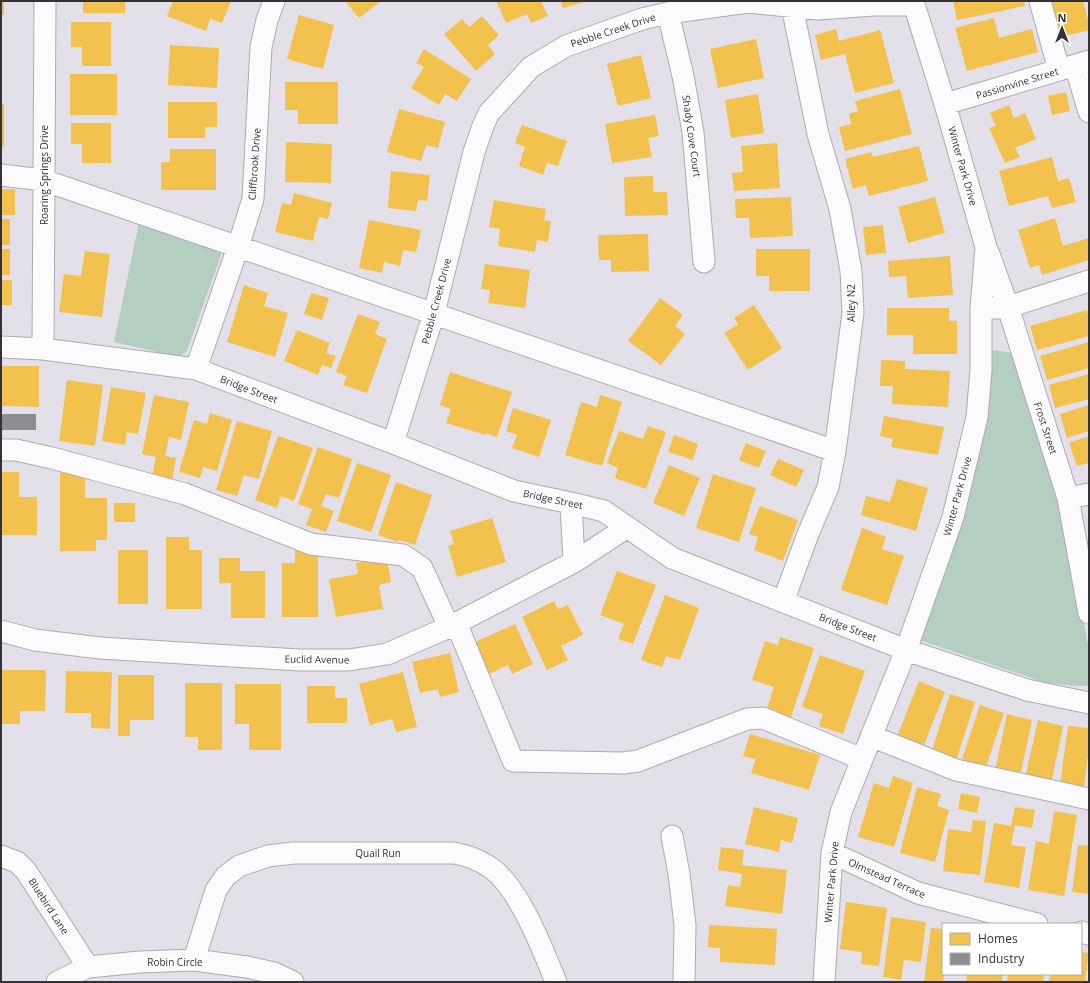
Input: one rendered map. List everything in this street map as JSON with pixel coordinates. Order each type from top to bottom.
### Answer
[{"type":"street","name":"Roaring Springs Drive","points":[[43,349],[45,1]]},
{"type":"street","name":"Cliffbrook Drive","points":[[196,369],[253,199],[261,47],[267,20],[274,1]]},
{"type":"street","points":[[1040,1],[1074,65],[1089,112]]},
{"type":"street","name":"Pebble Creek Drive","points":[[393,443],[434,313],[474,152],[483,126],[489,113],[531,67],[566,46],[642,19],[668,13],[748,2],[792,3],[818,9],[913,3]]},
{"type":"street","name":"Alley N2","points":[[783,602],[808,534],[828,487],[835,451],[853,313],[851,271],[840,209],[818,134],[792,3]]},
{"type":"street","name":"Winter Park Drive","points":[[824,982],[832,853],[841,812],[906,650],[953,517],[977,417],[981,370],[981,308],[986,247],[945,104],[913,3]]},
{"type":"street","name":"Shady Cove Court","points":[[668,13],[683,76],[693,132],[704,262]]},
{"type":"street","name":"Passionvine Street","points":[[945,104],[1074,65]]},
{"type":"street","points":[[1,175],[43,180],[835,451]]},
{"type":"street","name":"Frost Street","points":[[986,247],[1008,307],[1068,498],[1089,613]]},
{"type":"street","points":[[981,308],[1008,307],[1089,281]]},
{"type":"street","name":"Bridge Street","points":[[1,347],[43,349],[196,369],[393,443],[514,491],[604,511],[626,528],[672,558],[906,650],[1027,690],[1089,703]]},
{"type":"street","points":[[1,450],[16,450],[52,458],[185,494],[310,544],[403,556],[422,568],[449,627],[460,632],[513,761],[623,763],[638,761],[747,720],[763,718],[862,759]]},
{"type":"street","points":[[1068,498],[1089,494]]},
{"type":"street","points":[[571,503],[574,562]]},
{"type":"street","name":"Euclid Avenue","points":[[1,631],[35,640],[100,648],[299,660],[349,660],[387,654],[449,627],[574,562],[626,528]]},
{"type":"street","points":[[871,736],[956,770],[1089,799]]},
{"type":"street","points":[[672,836],[679,874],[685,925],[684,982]]},
{"type":"street","name":"Quail Run","points":[[194,960],[216,890],[226,876],[239,866],[268,856],[293,853],[454,853],[469,856],[489,866],[501,876],[518,899],[534,930],[556,982]]},
{"type":"street","name":"Olmstead Terrace","points":[[832,853],[918,893],[1033,923]]},
{"type":"street","name":"Bluebird Lane","points":[[1,856],[17,862],[26,871],[88,967]]},
{"type":"street","name":"Robin Circle","points":[[57,982],[88,967],[140,962],[194,960],[267,971],[293,982]]},
{"type":"green space","points":[[140,218],[220,249],[221,255],[187,351],[179,357],[114,342]]},
{"type":"green space","points":[[994,350],[1013,353],[1052,474],[1079,595],[1089,651],[1089,686],[1075,686],[1043,682],[919,640],[990,353]]},
{"type":"building: Homes","points":[[1,1],[4,1],[4,15],[1,15]]},
{"type":"building: Homes","points":[[83,1],[125,1],[125,13],[83,13]]},
{"type":"building: Homes","points":[[173,1],[231,1],[222,23],[210,19],[206,31],[167,16]]},
{"type":"building: Homes","points":[[345,1],[381,1],[359,18]]},
{"type":"building: Homes","points":[[496,1],[541,1],[548,16],[531,23],[527,14],[506,23]]},
{"type":"building: Homes","points":[[561,1],[588,1],[563,8]]},
{"type":"building: Homes","points":[[953,1],[1024,1],[1025,6],[957,20]]},
{"type":"building: Homes","points":[[1047,1],[1083,1],[1089,23],[1089,30],[1057,38]]},
{"type":"building: Homes","points":[[299,15],[334,25],[323,69],[287,59]]},
{"type":"building: Homes","points":[[482,16],[499,35],[488,45],[495,54],[476,71],[444,34],[462,19],[469,27]]},
{"type":"building: Homes","points":[[994,18],[999,38],[1032,29],[1038,52],[967,71],[955,28]]},
{"type":"building: Homes","points":[[71,22],[111,22],[111,66],[82,66],[82,47],[71,47]]},
{"type":"building: Homes","points":[[836,29],[839,41],[880,30],[894,83],[855,93],[845,54],[821,60],[815,35]]},
{"type":"building: Homes","points":[[756,39],[764,78],[718,88],[710,49]]},
{"type":"building: Homes","points":[[170,45],[219,48],[217,88],[168,85]]},
{"type":"building: Homes","points":[[424,49],[471,79],[457,101],[445,94],[439,105],[411,88],[424,67],[416,63]]},
{"type":"building: Homes","points":[[641,55],[651,98],[618,106],[607,64]]},
{"type":"building: Homes","points":[[70,74],[117,74],[117,115],[70,115]]},
{"type":"building: Homes","points":[[285,82],[338,82],[338,124],[298,124],[298,110],[285,110]]},
{"type":"building: Homes","points":[[900,89],[912,134],[845,151],[839,127],[851,124],[849,114],[858,111],[855,101]]},
{"type":"building: Homes","points":[[1066,92],[1070,111],[1052,115],[1048,96]]},
{"type":"building: Homes","points":[[758,94],[764,133],[731,138],[725,100]]},
{"type":"building: Homes","points":[[168,102],[217,102],[217,127],[205,127],[205,138],[168,138]]},
{"type":"building: Homes","points":[[1,104],[4,104],[4,147],[1,147]]},
{"type":"building: Homes","points":[[1009,105],[1014,118],[1025,113],[1036,139],[1015,148],[1020,157],[1005,163],[989,128],[996,126],[990,113]]},
{"type":"building: Homes","points":[[399,109],[445,122],[438,148],[426,145],[421,161],[387,152]]},
{"type":"building: Homes","points":[[655,115],[659,136],[648,138],[652,157],[612,163],[605,124]]},
{"type":"building: Homes","points":[[71,123],[111,123],[111,163],[82,163],[82,144],[71,144]]},
{"type":"building: Homes","points":[[522,125],[567,141],[558,166],[547,163],[543,175],[519,166],[525,147],[515,143]]},
{"type":"building: Homes","points":[[286,142],[332,144],[331,183],[285,182]]},
{"type":"building: Homes","points":[[777,143],[780,188],[734,191],[732,173],[743,172],[741,146]]},
{"type":"building: Homes","points":[[919,146],[928,181],[869,196],[866,185],[853,189],[845,159],[871,152],[873,157]]},
{"type":"building: Homes","points":[[170,149],[216,149],[216,190],[161,190],[161,162],[170,162]]},
{"type":"building: Homes","points":[[1052,157],[1058,181],[1069,178],[1076,202],[1052,208],[1048,196],[1009,206],[999,171]]},
{"type":"building: Homes","points":[[391,171],[430,175],[427,201],[418,200],[416,211],[388,208]]},
{"type":"building: Homes","points":[[653,176],[653,192],[667,192],[668,215],[625,216],[624,177]]},
{"type":"building: Homes","points":[[1,189],[15,189],[15,215],[1,215]]},
{"type":"building: Homes","points":[[294,193],[332,203],[328,219],[319,217],[313,241],[275,232],[282,203],[291,205]]},
{"type":"building: Homes","points":[[791,197],[793,236],[750,238],[749,218],[736,218],[735,199]]},
{"type":"building: Homes","points":[[935,197],[945,233],[908,243],[898,207]]},
{"type":"building: Homes","points":[[494,200],[546,209],[544,220],[551,221],[548,242],[537,240],[535,252],[498,246],[500,229],[489,227]]},
{"type":"building: Homes","points":[[1055,218],[1063,246],[1089,238],[1089,260],[1042,275],[1039,265],[1030,268],[1018,230]]},
{"type":"building: Homes","points":[[1,219],[10,219],[10,245],[1,245]]},
{"type":"building: Homes","points":[[369,220],[421,230],[416,252],[403,250],[400,266],[384,262],[382,273],[359,268]]},
{"type":"building: Homes","points":[[883,225],[886,253],[866,255],[863,227]]},
{"type":"building: Homes","points":[[648,234],[649,271],[611,272],[611,260],[599,260],[598,235]]},
{"type":"building: Homes","points":[[1,249],[10,249],[10,275],[1,275]]},
{"type":"building: Homes","points":[[756,249],[810,249],[810,291],[769,291],[769,276],[756,276]]},
{"type":"building: Homes","points":[[85,251],[110,254],[102,317],[59,312],[64,274],[81,276]]},
{"type":"building: Homes","points":[[950,256],[953,295],[908,298],[906,276],[889,277],[888,261]]},
{"type":"building: Homes","points":[[485,264],[530,270],[525,308],[488,303],[490,290],[481,289]]},
{"type":"building: Homes","points":[[1,280],[12,280],[12,305],[1,305]]},
{"type":"building: Homes","points":[[244,285],[268,293],[264,306],[288,313],[275,357],[227,342]]},
{"type":"building: Homes","points":[[311,293],[329,298],[322,320],[304,314]]},
{"type":"building: Homes","points":[[660,298],[683,315],[675,326],[685,334],[661,365],[628,341]]},
{"type":"building: Homes","points":[[754,305],[782,348],[748,370],[724,333],[738,324],[734,318]]},
{"type":"building: Homes","points":[[887,308],[949,308],[949,321],[957,321],[957,354],[913,354],[913,335],[887,335]]},
{"type":"building: Homes","points":[[1087,310],[1089,319],[1089,336],[1037,350],[1030,326]]},
{"type":"building: Homes","points":[[358,314],[380,322],[375,334],[387,339],[367,393],[343,385],[347,376],[336,372]]},
{"type":"building: Homes","points":[[297,330],[330,343],[326,353],[336,356],[331,368],[322,365],[318,375],[284,361]]},
{"type":"building: Homes","points":[[1089,342],[1089,368],[1047,380],[1040,356]]},
{"type":"building: Homes","points":[[881,360],[905,361],[905,369],[950,371],[948,407],[892,404],[893,386],[880,386]]},
{"type":"building: Homes","points":[[1,366],[39,366],[39,407],[1,406]]},
{"type":"building: Homes","points":[[450,372],[512,392],[497,437],[446,423],[451,409],[440,405]]},
{"type":"building: Homes","points":[[1089,374],[1089,399],[1055,408],[1049,385]]},
{"type":"building: Homes","points":[[67,380],[103,385],[95,446],[59,441]]},
{"type":"building: Homes","points":[[111,387],[146,393],[138,434],[127,432],[125,445],[102,441]]},
{"type":"building: Homes","points":[[154,395],[189,402],[181,440],[169,437],[165,456],[176,458],[172,481],[152,477],[156,457],[142,454]]},
{"type":"building: Homes","points":[[600,395],[622,402],[602,466],[565,455],[581,402],[597,407]]},
{"type":"building: Homes","points":[[1089,405],[1089,431],[1067,438],[1060,414]]},
{"type":"building: Homes","points":[[513,408],[551,420],[539,457],[512,448],[517,435],[506,431]]},
{"type":"building: Homes","points":[[210,413],[232,420],[217,471],[203,467],[200,478],[179,472],[194,420],[207,424]]},
{"type":"building: Homes","points":[[884,416],[944,427],[938,455],[891,447],[893,439],[880,436]]},
{"type":"building: Homes","points":[[237,421],[272,431],[259,479],[244,475],[237,496],[216,490]]},
{"type":"building: Homes","points":[[648,426],[666,432],[646,489],[615,478],[618,468],[607,463],[619,431],[643,439]]},
{"type":"building: Homes","points":[[674,435],[698,444],[693,460],[668,452]]},
{"type":"building: Homes","points":[[278,436],[313,448],[294,501],[281,496],[277,508],[255,500]]},
{"type":"building: Homes","points":[[1089,436],[1089,463],[1077,466],[1069,443]]},
{"type":"building: Homes","points":[[746,443],[766,451],[759,468],[739,460]]},
{"type":"building: Homes","points":[[318,447],[352,459],[339,498],[326,494],[321,506],[334,511],[326,532],[306,525],[312,509],[298,504]]},
{"type":"building: Homes","points":[[778,459],[804,470],[796,487],[770,475]]},
{"type":"building: Homes","points":[[357,463],[391,475],[371,532],[337,521]]},
{"type":"building: Homes","points":[[669,465],[700,478],[684,516],[653,503]]},
{"type":"building: Homes","points":[[60,470],[85,470],[85,498],[107,498],[107,540],[96,540],[96,551],[60,551]]},
{"type":"building: Homes","points":[[1,472],[19,472],[19,497],[37,497],[37,535],[1,535]]},
{"type":"building: Homes","points":[[713,474],[756,488],[739,542],[696,528]]},
{"type":"building: Homes","points":[[897,479],[928,488],[916,531],[861,515],[866,496],[890,502]]},
{"type":"building: Homes","points":[[396,482],[432,495],[415,545],[398,540],[398,542],[378,535]]},
{"type":"building: Homes","points":[[114,503],[135,503],[135,522],[114,522]]},
{"type":"building: Homes","points":[[760,506],[798,520],[783,561],[754,550],[758,537],[749,534]]},
{"type":"building: Homes","points":[[492,518],[506,562],[457,577],[448,546],[454,544],[450,531]]},
{"type":"building: Homes","points":[[862,528],[886,537],[882,549],[904,556],[887,605],[841,590]]},
{"type":"building: Homes","points":[[166,537],[189,537],[189,550],[202,550],[202,609],[166,609]]},
{"type":"building: Homes","points":[[118,550],[148,550],[148,604],[118,604]]},
{"type":"building: Homes","points":[[295,550],[318,550],[318,617],[282,617],[282,563],[295,563]]},
{"type":"building: Homes","points":[[219,558],[240,558],[240,571],[265,571],[265,618],[231,618],[231,583],[219,583]]},
{"type":"building: Homes","points":[[387,558],[391,582],[379,585],[383,609],[336,617],[329,579],[358,574],[356,563]]},
{"type":"building: Homes","points":[[617,571],[656,585],[633,644],[618,639],[624,624],[600,615]]},
{"type":"building: Homes","points":[[665,595],[699,608],[680,660],[666,656],[662,667],[641,660]]},
{"type":"building: Homes","points":[[554,601],[558,609],[568,605],[583,635],[561,646],[568,660],[547,670],[522,617]]},
{"type":"building: Homes","points":[[515,624],[533,664],[512,674],[508,665],[487,675],[473,643]]},
{"type":"building: Homes","points":[[780,637],[814,648],[790,720],[766,712],[774,687],[752,680],[765,641],[778,645]]},
{"type":"building: Homes","points":[[450,653],[459,692],[440,697],[438,689],[420,693],[412,662]]},
{"type":"building: Homes","points":[[820,655],[865,671],[843,734],[819,726],[823,714],[802,707]]},
{"type":"building: Homes","points":[[1,670],[46,670],[45,711],[20,711],[20,724],[1,724]]},
{"type":"building: Homes","points":[[66,671],[112,672],[110,729],[91,728],[91,713],[65,713]]},
{"type":"building: Homes","points":[[403,672],[417,727],[396,732],[392,719],[370,725],[359,684]]},
{"type":"building: Homes","points":[[118,675],[154,675],[154,720],[130,720],[130,736],[118,736]]},
{"type":"building: Homes","points":[[919,681],[945,692],[923,747],[897,737]]},
{"type":"building: Homes","points":[[185,683],[222,683],[222,750],[198,750],[198,737],[185,737]]},
{"type":"building: Homes","points":[[235,684],[281,684],[281,750],[249,750],[249,724],[235,724]]},
{"type":"building: Homes","points":[[307,686],[335,686],[335,698],[347,698],[347,723],[307,723]]},
{"type":"building: Homes","points":[[950,694],[975,702],[957,758],[932,750]]},
{"type":"building: Homes","points":[[980,705],[1004,713],[986,767],[962,759]]},
{"type":"building: Homes","points":[[1007,714],[1032,720],[1020,776],[995,771]]},
{"type":"building: Homes","points":[[1038,720],[1063,726],[1051,784],[1025,778]]},
{"type":"building: Homes","points":[[1068,726],[1089,728],[1089,747],[1084,787],[1060,784]]},
{"type":"building: Homes","points":[[750,734],[820,755],[809,790],[751,773],[756,759],[743,756]]},
{"type":"building: Homes","points":[[893,776],[913,783],[894,847],[858,837],[874,783],[889,788]]},
{"type":"building: Homes","points":[[917,787],[941,794],[937,806],[949,810],[935,862],[900,853]]},
{"type":"building: Homes","points":[[961,793],[980,797],[977,813],[958,809]]},
{"type":"building: Homes","points":[[754,807],[798,818],[792,843],[781,840],[779,852],[745,844]]},
{"type":"building: Homes","points":[[1015,807],[1035,810],[1032,828],[1015,825],[1011,845],[1026,847],[1019,888],[984,882],[994,823],[1011,826]]},
{"type":"building: Homes","points":[[1054,811],[1077,815],[1064,896],[1028,890],[1036,841],[1049,844]]},
{"type":"building: Homes","points":[[973,820],[986,821],[980,875],[943,871],[948,829],[971,832]]},
{"type":"building: Homes","points":[[1078,845],[1089,846],[1089,894],[1072,892]]},
{"type":"building: Homes","points":[[721,847],[744,850],[742,865],[787,870],[782,914],[725,906],[728,885],[740,887],[742,874],[718,870]]},
{"type":"building: Homes","points":[[846,902],[887,908],[879,966],[861,964],[862,952],[840,949]]},
{"type":"building: Homes","points":[[891,917],[926,922],[921,962],[904,960],[901,980],[883,977]]},
{"type":"building: Homes","points":[[709,925],[777,929],[775,965],[720,962],[720,948],[708,947]]},
{"type":"building: Homes","points":[[931,928],[942,929],[943,982],[924,982]]},
{"type":"building: Homes","points":[[1082,952],[1089,953],[1085,982],[1049,982],[1050,975],[1082,975]]},
{"type":"building: Homes","points":[[967,975],[1003,975],[1002,982],[966,982]]},
{"type":"building: Homes","points":[[1008,975],[1044,975],[1043,982],[1007,982]]},
{"type":"building: Industry","points":[[1,414],[36,414],[36,430],[1,430]]}]
